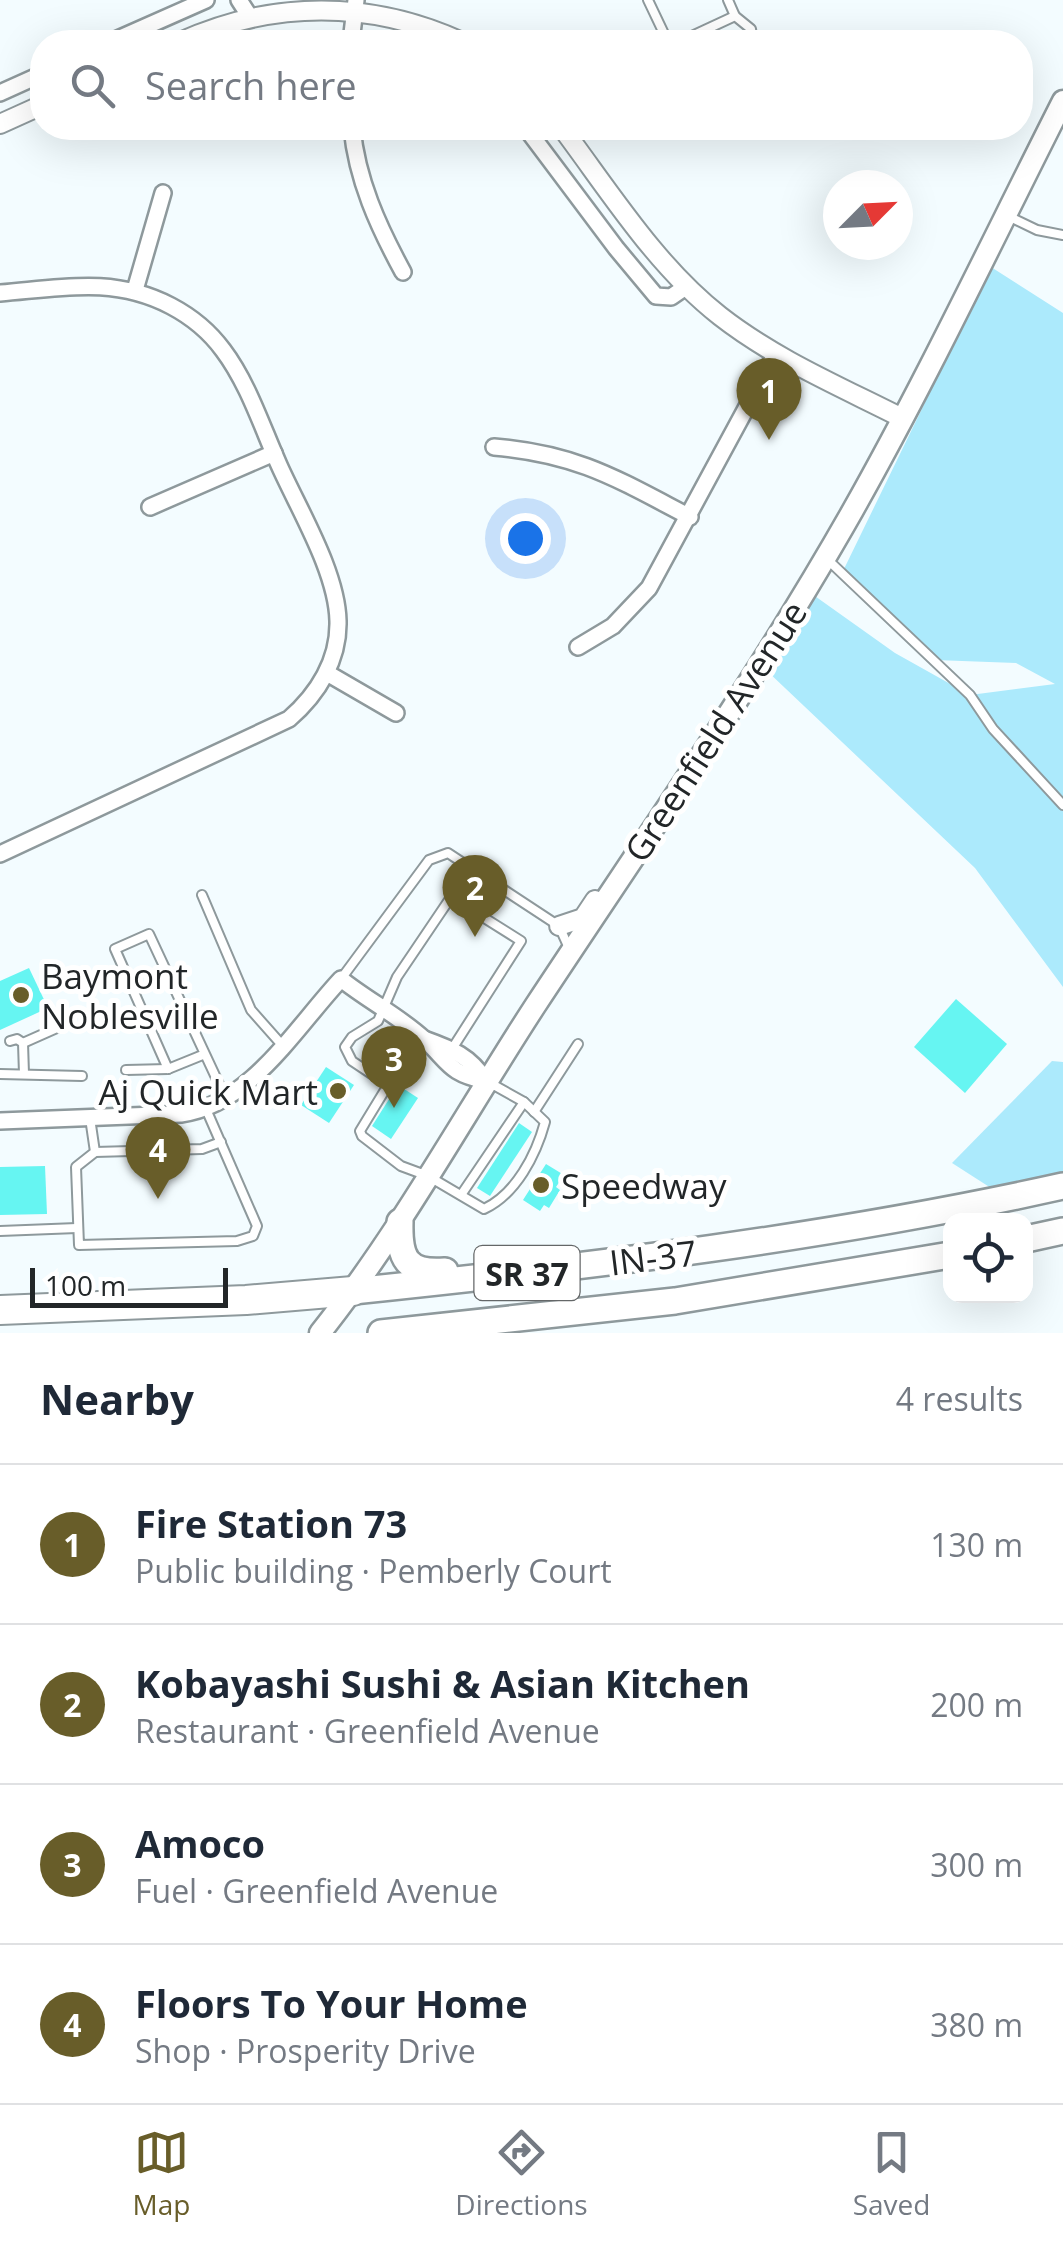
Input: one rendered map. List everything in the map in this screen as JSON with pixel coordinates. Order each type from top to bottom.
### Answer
[{"type":"highway","name":"IN-37","points":[[0,1310],[246,1300],[701,1252],[874,1224],[1063,1186]]},
{"type":"highway","points":[[400,1222],[403,1256],[415,1268],[429,1272],[685,1243],[701,1252]]},
{"type":"highway","points":[[1033,1237],[1063,1231]]},
{"type":"highway","name":"IN-37","points":[[382,1333],[692,1298],[943,1255]]},
{"type":"main road","name":"Greenfield Avenue","points":[[320,1333],[400,1222],[486,1081],[736,702],[824,557],[902,418],[1063,101]]},
{"type":"street","points":[[138,30],[206,0]]},
{"type":"street","points":[[239,0],[250,17]]},
{"type":"street","points":[[352,30],[355,5]]},
{"type":"street","points":[[214,30],[250,17],[355,5],[434,30]]},
{"type":"street","points":[[0,93],[30,79]]},
{"type":"street","points":[[0,124],[30,110]]},
{"type":"street","points":[[355,140],[366,194],[403,272]]},
{"type":"street","points":[[535,140],[656,296],[671,297],[687,286]]},
{"type":"street","points":[[572,140],[660,257],[720,316],[776,352],[902,418]]},
{"type":"street","points":[[135,290],[163,193]]},
{"type":"street","points":[[0,293],[87,285],[135,290],[186,315],[224,350],[335,597],[337,638],[327,673],[311,698],[276,728],[0,854]]},
{"type":"street","points":[[578,647],[614,626],[636,604],[663,566],[776,352]]},
{"type":"street","points":[[494,447],[574,460],[690,517]]},
{"type":"street","points":[[150,508],[274,454]]},
{"type":"street","points":[[327,673],[396,712]]},
{"type":"street","points":[[559,926],[583,918],[635,839],[670,800]]},
{"type":"street","points":[[0,1121],[181,1114],[206,1108],[246,1084],[341,979],[424,1039],[442,1062],[464,1076],[486,1081]]},
{"type":"street","points":[[424,1039],[474,1062],[486,1081]]},
{"type":"lane","points":[[648,0],[662,30]]},
{"type":"lane","points":[[728,0],[736,16],[751,30]]},
{"type":"lane","points":[[705,30],[736,16]]},
{"type":"lane","points":[[1006,214],[1036,230],[1063,235]]},
{"type":"lane","points":[[824,557],[970,695],[993,729],[1063,804]]},
{"type":"lane","points":[[341,979],[429,860],[448,853],[559,926],[570,952]]},
{"type":"lane","points":[[202,895],[251,1010],[282,1045]]},
{"type":"lane","points":[[388,1085],[352,1061],[345,1047],[352,1037],[378,1021],[397,977],[451,897],[521,941],[452,1049]]},
{"type":"lane","points":[[168,1069],[115,949],[149,934],[226,1098]]},
{"type":"lane","points":[[24,1044],[68,1023]]},
{"type":"lane","points":[[10,1041],[18,1039],[24,1044]]},
{"type":"lane","points":[[424,1039],[361,1125],[362,1136],[401,1166],[428,1176],[484,1209],[504,1197],[538,1148],[545,1122],[524,1102],[486,1081]]},
{"type":"lane","points":[[24,1044],[24,1074]]},
{"type":"lane","points":[[534,1112],[578,1044]]},
{"type":"lane","points":[[126,1070],[168,1069],[205,1054]]},
{"type":"lane","points":[[0,1074],[82,1076]]},
{"type":"lane","points":[[461,1196],[524,1102]]},
{"type":"lane","points":[[206,1108],[256,1226],[253,1236],[237,1241],[79,1245],[76,1167],[95,1152],[202,1149],[220,1142]]},
{"type":"lane","points":[[90,1118],[95,1152]]},
{"type":"lane","points":[[0,1231],[77,1228]]},
{"type":"shaded area","points":[[991,267],[1063,313],[1063,987],[975,868],[766,670],[812,594],[895,653],[970,695],[1055,684],[1016,663],[935,660],[843,571]]},
{"type":"shaded area","points":[[1052,1061],[1063,1062],[1063,1184],[1005,1197],[952,1163]]},
{"type":"building","name":"Baymont Noblesville","points":[[29,968],[48,1008],[0,1030],[0,981]]},
{"type":"building","points":[[956,999],[1007,1044],[965,1093],[914,1047]]},
{"type":"building","points":[[326,1067],[354,1085],[329,1123],[301,1105]]},
{"type":"building","points":[[398,1085],[418,1098],[391,1139],[372,1126]]},
{"type":"building","points":[[519,1123],[532,1132],[490,1196],[477,1188]]},
{"type":"building","points":[[546,1164],[564,1175],[549,1208],[544,1205],[540,1211],[523,1200]]},
{"type":"building","points":[[45,1166],[47,1214],[0,1215],[0,1167]]},
{"type":"place","name":"Fire Station 73","points":[[769,440]]},
{"type":"place","name":"Kobayashi Sushi & Asian Kitchen","points":[[475,937]]},
{"type":"place","name":"Baymont Noblesville","points":[[21,995]]},
{"type":"place","name":"Aj Quick Mart","points":[[338,1091]]},
{"type":"place","name":"Amoco","points":[[394,1108]]},
{"type":"place","name":"Speedway","points":[[541,1185]]},
{"type":"place","name":"Floors To Your Home","points":[[158,1199]]}]
